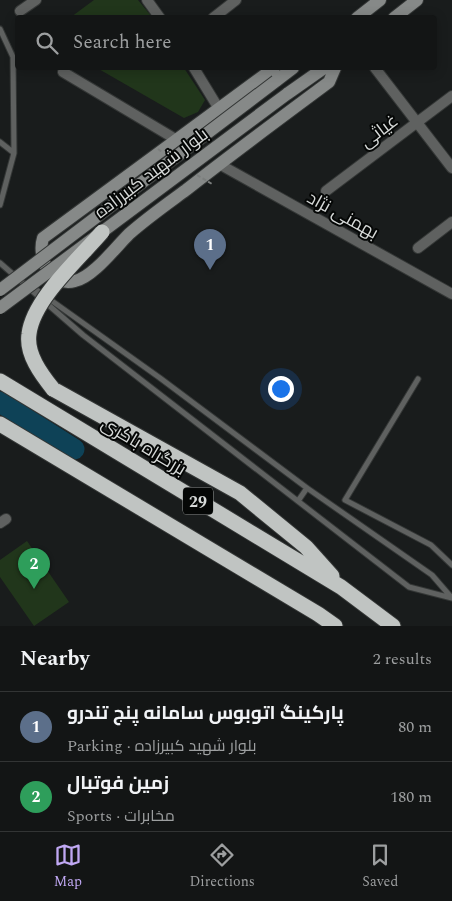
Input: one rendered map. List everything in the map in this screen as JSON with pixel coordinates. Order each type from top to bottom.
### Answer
[{"type":"highway","points":[[102,232],[35,312],[28,334],[32,355],[41,373],[53,388],[240,492],[306,547],[341,587]]},
{"type":"highway","name":"بزرگراه باکری","points":[[0,381],[341,587],[392,626]]},
{"type":"highway","name":"29","points":[[0,424],[335,626]]},
{"type":"main road","points":[[361,15],[380,0]]},
{"type":"main road","points":[[398,15],[417,0]]},
{"type":"main road","name":"بلوار شهید کبیرزاده","points":[[271,70],[43,238],[40,248],[41,259],[53,276],[63,281],[73,282],[85,277],[131,233],[219,164],[330,82],[334,70]]},
{"type":"main road","name":"بلوار شهید کبیرزاده","points":[[0,290],[290,70]]},
{"type":"main road","name":"بلوار شهید کبیرزاده","points":[[0,308],[321,70]]},
{"type":"street","points":[[20,11],[36,0]]},
{"type":"street","points":[[147,0],[158,15]]},
{"type":"street","points":[[217,15],[236,0]]},
{"type":"street","points":[[195,70],[219,109]]},
{"type":"street","points":[[377,70],[452,168]]},
{"type":"street","points":[[63,72],[177,140]]},
{"type":"street","name":"غیاثی","points":[[326,191],[452,96]]},
{"type":"street","name":"بهمنی نژاد","points":[[219,164],[452,294]]},
{"type":"street","points":[[418,248],[452,222]]},
{"type":"lane","points":[[0,29],[13,57],[14,153],[0,205]]},
{"type":"lane","points":[[0,142],[14,153]]},
{"type":"lane","points":[[0,263],[83,335],[409,587],[451,598]]},
{"type":"lane","points":[[10,272],[97,332],[307,488],[432,575],[451,598]]},
{"type":"lane","points":[[418,379],[345,500],[431,545],[452,565]]},
{"type":"lane","points":[[298,501],[307,488]]},
{"type":"green space","points":[[94,0],[138,0],[150,15],[74,15]]},
{"type":"green space","points":[[100,70],[185,70],[205,100],[198,112],[184,118]]},
{"type":"green space","points":[[27,541],[69,602],[34,626],[0,577],[0,560]]},
{"type":"waterway","points":[[0,402],[74,449]]},
{"type":"place","name":"پارکینگ اتوبوس سامانه پنج تندرو","points":[[210,270]]},
{"type":"place","name":"زمین فوتبال","points":[[34,589]]}]
